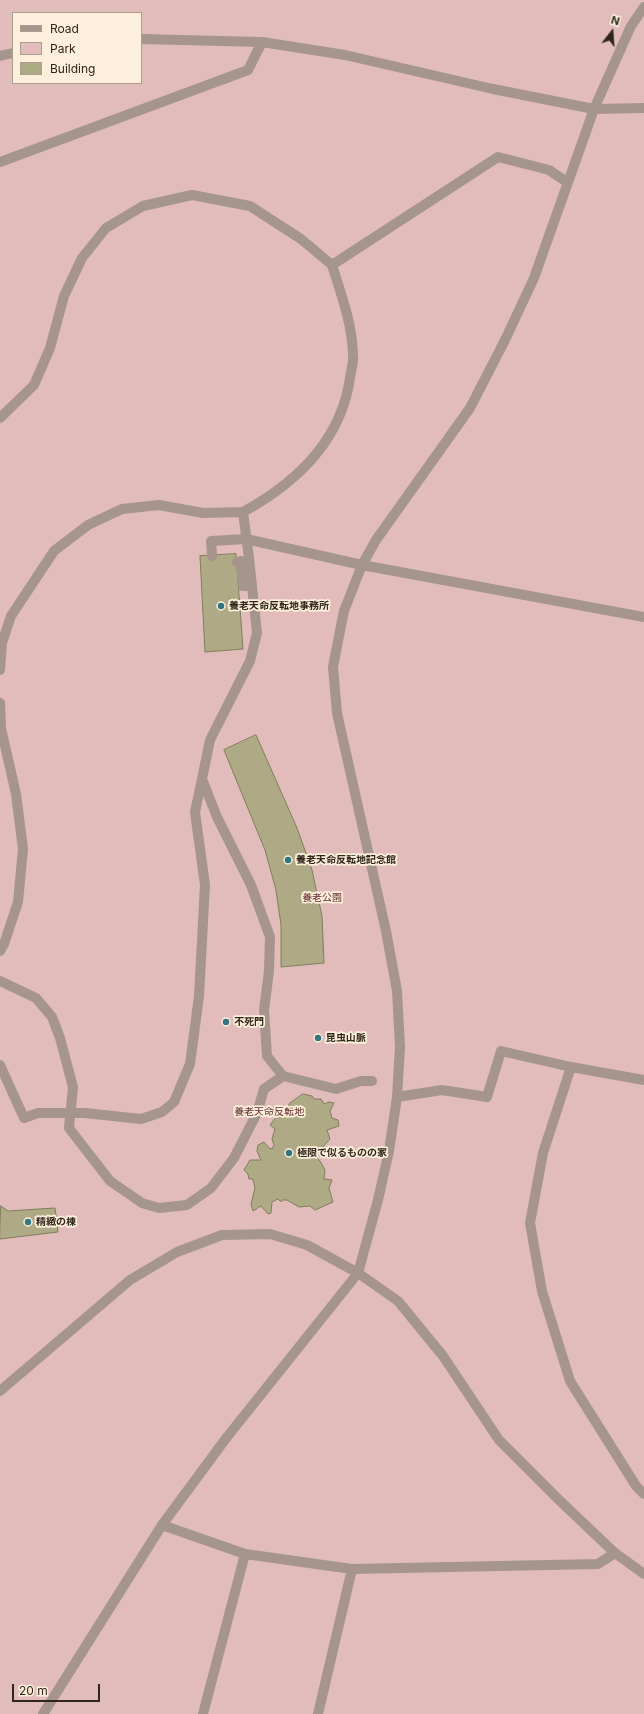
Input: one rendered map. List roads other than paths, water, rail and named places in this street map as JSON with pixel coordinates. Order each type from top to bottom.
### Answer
[{"type":"street","points":[[42,1714],[162,1525],[227,1437],[358,1273],[380,1193],[389,1151],[397,1098],[400,1047],[397,991],[375,878],[337,713],[333,667],[344,611],[362,565],[376,540],[470,408],[534,278],[594,109],[631,26],[644,7]]},
{"type":"street","points":[[142,39],[262,42],[346,55],[493,90],[594,109],[644,108]]},
{"type":"street","points":[[0,162],[248,70],[262,42]]},
{"type":"street","points":[[0,56],[12,53]]},
{"type":"street","points":[[332,265],[498,157],[549,170],[567,182]]},
{"type":"street","points":[[0,418],[34,385],[50,348],[64,296],[82,258],[106,228],[143,206],[192,195],[250,206],[301,238],[332,265],[348,316],[353,354],[348,397],[334,430],[312,461],[266,499],[243,512],[203,513],[159,505],[122,509],[88,525],[54,551],[11,616],[2,644],[0,670]]},
{"type":"street","points":[[0,1065],[24,1118],[38,1112],[71,1112],[141,1118],[162,1112],[174,1102],[190,1064],[199,996],[204,927],[205,885],[194,812],[210,740],[250,661],[257,633],[243,512]]},
{"type":"street","points":[[212,556],[212,541],[246,539],[362,565],[644,617]]},
{"type":"street","points":[[237,562],[242,562],[243,586],[252,586]]},
{"type":"street","points":[[0,703],[1,728],[16,794],[23,848],[18,902],[4,944],[0,951]]},
{"type":"street","points":[[202,779],[216,817],[251,885],[270,937],[269,971],[264,1010],[267,1056],[283,1076],[336,1089],[361,1081],[372,1081]]},
{"type":"street","points":[[0,981],[36,998],[52,1017],[60,1038],[73,1087],[69,1128],[110,1181],[142,1203],[159,1208],[187,1205],[211,1188],[234,1158],[257,1113],[264,1089],[283,1076]]},
{"type":"street","points":[[397,1098],[442,1090],[487,1097],[501,1051],[571,1067],[644,1080]]},
{"type":"street","points":[[571,1067],[543,1153],[530,1223],[542,1290],[570,1381],[636,1486],[644,1494]]},
{"type":"street","points":[[0,1390],[130,1280],[177,1252],[222,1235],[270,1234],[307,1245],[358,1273],[398,1301],[443,1356],[499,1440],[615,1553],[644,1574]]},
{"type":"street","points":[[162,1525],[245,1554],[352,1569],[598,1564],[615,1553]]},
{"type":"street","points":[[203,1714],[245,1554]]},
{"type":"street","points":[[318,1714],[352,1569]]},
{"type":"place","name":"養老天命反転地事務所","points":[[221,606]]},
{"type":"place","name":"養老天命反転地記念館","points":[[288,860]]},
{"type":"place","name":"不死門","points":[[226,1022]]},
{"type":"place","name":"昆虫山脈","points":[[318,1038]]},
{"type":"place","name":"極限で似るものの家","points":[[289,1153]]},
{"type":"place","name":"精緻の棟","points":[[28,1222]]},
{"type":"park label","name":"養老公園","points":[[322,898]]},
{"type":"park label","name":"養老天命反転地","points":[[269,1112]]}]
